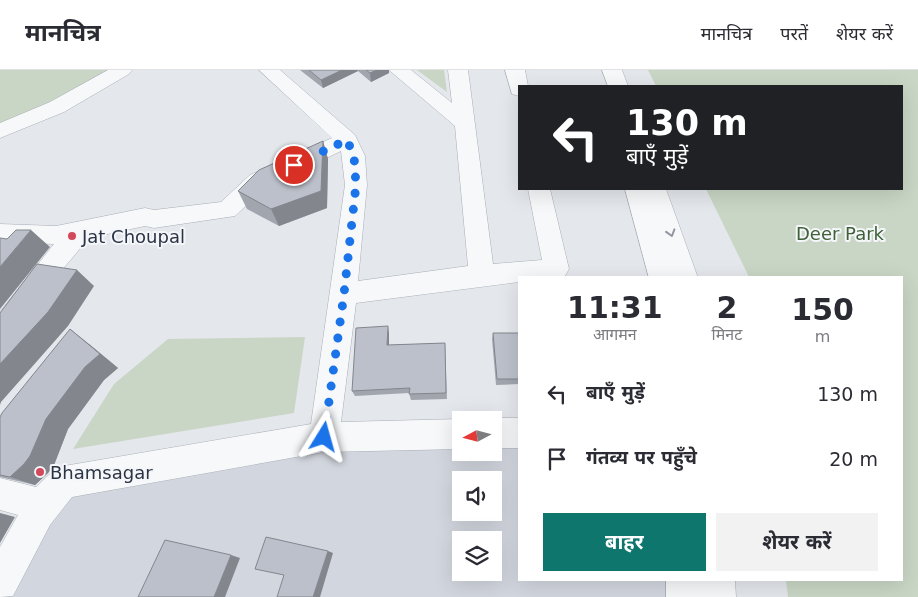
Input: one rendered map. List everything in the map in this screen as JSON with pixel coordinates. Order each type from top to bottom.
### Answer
[{"type":"street","points":[[0,131],[58,107],[122,70]]},
{"type":"street","points":[[269,70],[347,140],[354,156],[356,185],[344,294],[324,437]]},
{"type":"street","points":[[399,70],[465,124]]},
{"type":"street","points":[[458,70],[482,275]]},
{"type":"street","points":[[515,70],[518,85]]},
{"type":"street","points":[[596,70],[601,85]]},
{"type":"street","points":[[612,70],[618,85]]},
{"type":"street","points":[[0,233],[56,235],[145,216],[154,219],[227,210],[258,181],[347,140]]},
{"type":"street","points":[[344,294],[482,275],[556,269],[539,190]]},
{"type":"street","points":[[636,190],[661,276]]},
{"type":"street","points":[[655,190],[683,276]]},
{"type":"street","points":[[0,333],[37,282],[80,230]]},
{"type":"street","points":[[502,434],[518,433]]},
{"type":"street","points":[[0,583],[44,505],[59,485],[70,480],[324,437],[452,434]]},
{"type":"street","points":[[0,494],[44,505]]},
{"type":"street","points":[[684,581],[684,597]]},
{"type":"street","points":[[717,581],[718,597]]},
{"type":"shaded area","points":[[322,445],[452,447],[452,461],[502,461],[502,447],[518,447],[518,581],[665,581],[665,597],[7,597],[65,493]]},
{"type":"green space","points":[[0,70],[107,70],[56,102],[0,126]]},
{"type":"green space","points":[[417,70],[444,70],[447,92]]},
{"type":"green space","name":"Deer Park","points":[[648,70],[918,70],[918,597],[788,597],[786,581],[903,581],[903,276],[749,276],[706,190],[903,190],[903,85],[656,85]]},
{"type":"green space","points":[[305,337],[294,413],[73,449],[114,384],[168,339]]},
{"type":"building","points":[[309,70],[342,70],[321,80]]},
{"type":"building","points":[[366,70],[377,70],[370,73]]},
{"type":"building","points":[[323,141],[321,191],[271,209],[238,191],[259,170]]},
{"type":"building","points":[[16,230],[31,230],[0,267],[0,238],[7,239]]},
{"type":"building","points":[[37,264],[77,270],[48,312],[0,364],[0,313]]},
{"type":"building","points":[[388,326],[387,345],[445,343],[446,393],[409,394],[410,388],[352,391],[356,328]]},
{"type":"building","points":[[70,329],[100,354],[85,367],[46,419],[30,456],[24,464],[10,477],[0,475],[0,417]]},
{"type":"building","points":[[493,333],[518,333],[518,379],[497,379]]},
{"type":"building","points":[[266,537],[328,551],[313,597],[277,597],[284,575],[255,569]]},
{"type":"building","points":[[165,540],[231,555],[214,597],[138,597]]},
{"type":"place","name":"Jat Choupal","points":[[72,236]]},
{"type":"place","name":"Bhamsagar","points":[[40,472]]},
{"type":"route","points":[[294,165],[347,140],[354,156],[356,185],[344,294],[324,437]]}]
